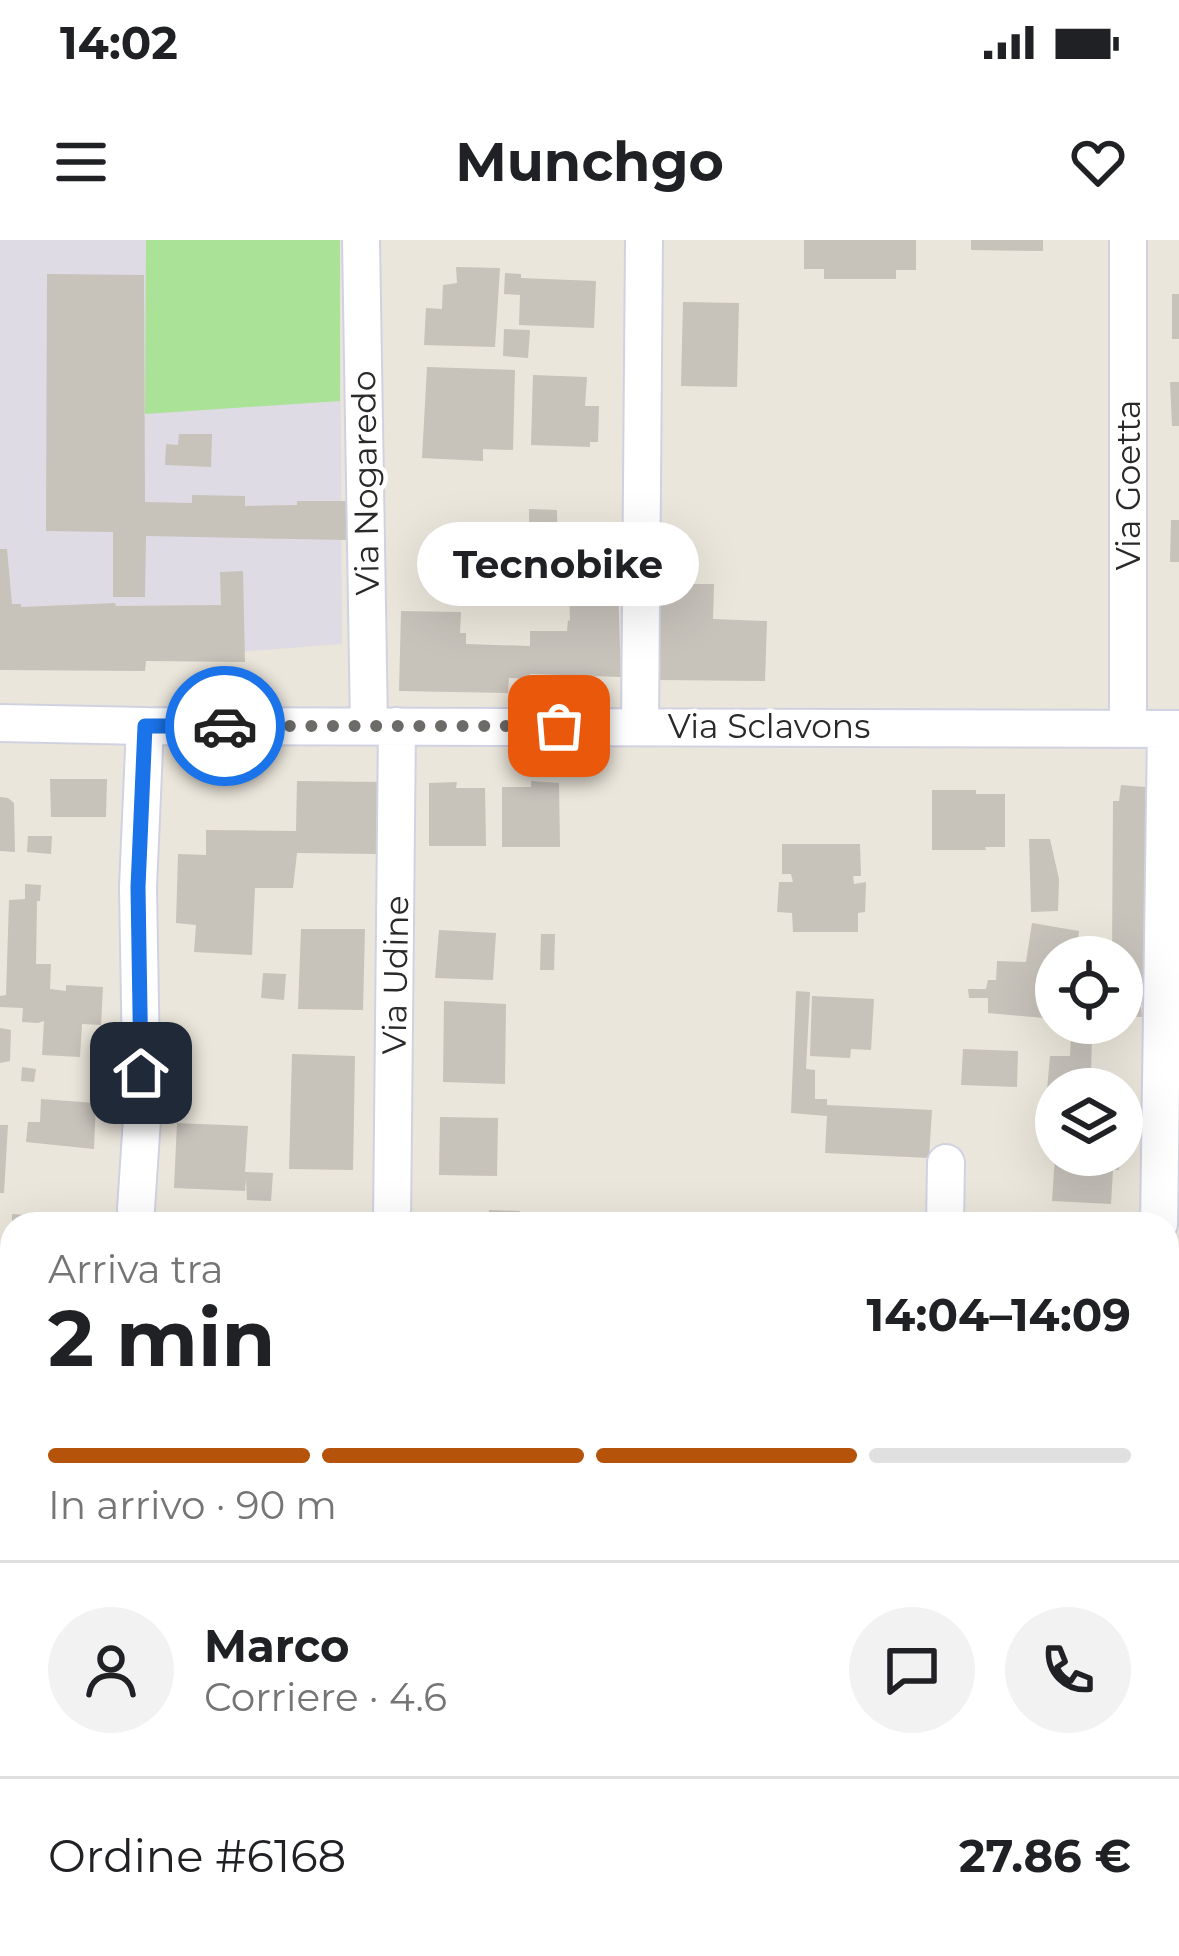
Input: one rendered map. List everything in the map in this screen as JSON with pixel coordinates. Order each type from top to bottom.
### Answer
[{"type":"street","name":"Via Nogaredo","points":[[361,240],[383,726]]},
{"type":"street","points":[[640,726],[644,240]]},
{"type":"street","name":"Via Goetta","points":[[1128,240],[1129,729]]},
{"type":"street","name":"Via Sclavons","points":[[0,723],[1172,729]]},
{"type":"street","points":[[136,1212],[142,1119],[138,887],[145,726]]},
{"type":"street","name":"Via Udine","points":[[383,726],[392,1212]]},
{"type":"street","points":[[1159,1212],[1172,729]]},
{"type":"street","points":[[945,1212],[946,1163]]},
{"type":"shaded area","points":[[0,240],[340,240],[342,644],[0,670]]},
{"type":"green space","points":[[146,240],[340,240],[340,401],[145,414]]},
{"type":"building","points":[[804,240],[916,240],[916,270],[896,270],[896,279],[824,279],[824,269],[804,269]]},
{"type":"building","points":[[971,240],[1043,240],[1043,251],[971,250]]},
{"type":"building","points":[[456,267],[500,268],[495,347],[424,345],[426,308],[442,309],[443,285],[457,283]]},
{"type":"building","points":[[505,273],[596,281],[594,328],[519,325],[520,295],[504,294]]},
{"type":"building","points":[[47,274],[144,275],[145,502],[192,503],[192,495],[245,496],[245,506],[348,501],[347,540],[146,536],[145,597],[113,597],[113,532],[46,531]]},
{"type":"building","points":[[1172,294],[1179,294],[1179,339],[1172,339]]},
{"type":"building","points":[[683,302],[739,303],[737,387],[681,386]]},
{"type":"building","points":[[504,329],[530,330],[528,358],[503,356]]},
{"type":"building","points":[[427,367],[515,370],[513,450],[483,449],[483,461],[422,458]]},
{"type":"building","points":[[533,375],[587,377],[585,406],[599,406],[598,442],[590,442],[590,447],[531,445]]},
{"type":"building","points":[[1170,382],[1179,382],[1179,426],[1172,426]]},
{"type":"building","points":[[179,434],[212,434],[211,467],[165,465],[166,444],[178,445]]},
{"type":"building","points":[[529,509],[557,510],[558,572],[529,573],[529,586],[475,588],[474,559],[529,557]]},
{"type":"building","points":[[1171,520],[1179,520],[1179,562],[1170,562]]},
{"type":"building","points":[[0,549],[7,549],[12,604],[21,607],[221,605],[220,572],[243,571],[245,662],[146,661],[145,671],[0,670]]},
{"type":"building","points":[[662,584],[714,584],[713,619],[767,621],[765,681],[659,680]]},
{"type":"building","points":[[569,585],[618,586],[621,677],[530,674],[530,679],[509,678],[508,693],[399,691],[401,611],[461,612],[460,633],[466,633],[466,644],[530,646],[530,631],[567,631]]},
{"type":"building","points":[[50,779],[107,779],[106,817],[51,817]]},
{"type":"building","points":[[297,781],[380,782],[379,854],[297,853],[293,888],[255,888],[252,955],[194,952],[196,925],[176,923],[178,854],[206,855],[206,830],[296,831]]},
{"type":"building","points":[[531,781],[559,783],[560,847],[502,847],[502,787],[531,787]]},
{"type":"building","points":[[457,782],[456,788],[485,788],[486,846],[429,846],[429,783]]},
{"type":"building","points":[[1121,785],[1145,787],[1148,1004],[1143,1005],[1143,936],[1112,936],[1113,801],[1119,801]]},
{"type":"building","points":[[932,790],[1005,794],[1005,847],[932,850]]},
{"type":"building","points":[[0,797],[14,803],[15,852],[0,851]]},
{"type":"building","points":[[28,836],[52,836],[51,854],[27,852]]},
{"type":"building","points":[[1029,839],[1050,839],[1059,879],[1058,911],[1031,912]]},
{"type":"building","points":[[782,844],[860,844],[861,876],[853,876],[854,884],[866,882],[865,912],[858,913],[858,932],[793,932],[792,913],[777,912],[779,882],[793,882],[791,874],[782,874]]},
{"type":"building","points":[[25,884],[41,885],[36,964],[51,964],[50,989],[103,987],[101,1025],[82,1024],[80,1057],[42,1055],[44,1021],[22,1022],[23,1008],[0,1007],[0,996],[6,995],[9,900],[25,899]]},
{"type":"building","points":[[1032,923],[1079,931],[1078,936],[1035,936],[1035,1017],[988,1013],[988,998],[969,998],[968,989],[986,989],[988,980],[996,980],[997,961],[1026,962]]},
{"type":"building","points":[[301,929],[365,929],[363,1010],[298,1009]]},
{"type":"building","points":[[439,930],[496,933],[493,980],[435,978]]},
{"type":"building","points":[[541,934],[555,934],[554,970],[540,970]]},
{"type":"building","points":[[263,973],[286,974],[284,1000],[261,998]]},
{"type":"building","points":[[796,991],[810,992],[806,1069],[815,1070],[815,1099],[827,1099],[827,1105],[932,1110],[929,1158],[825,1153],[827,1116],[791,1113]]},
{"type":"building","points":[[812,996],[874,999],[871,1050],[851,1049],[850,1058],[810,1056]]},
{"type":"building","points":[[444,1001],[506,1004],[505,1084],[443,1082]]},
{"type":"building","points":[[0,1028],[11,1030],[10,1061],[0,1063]]},
{"type":"building","points":[[1071,1044],[1092,1044],[1091,1068],[1049,1068],[1050,1056],[1070,1056]]},
{"type":"building","points":[[963,1049],[1018,1051],[1017,1087],[961,1085]]},
{"type":"building","points":[[292,1054],[355,1056],[353,1170],[289,1169]]},
{"type":"building","points":[[22,1067],[36,1069],[34,1082],[21,1081]]},
{"type":"building","points":[[41,1099],[96,1103],[94,1149],[26,1142],[28,1122],[40,1122]]},
{"type":"building","points":[[440,1117],[498,1118],[497,1176],[439,1175]]},
{"type":"building","points":[[177,1123],[248,1126],[245,1172],[273,1173],[271,1201],[247,1200],[246,1179],[245,1191],[174,1188]]},
{"type":"building","points":[[0,1125],[8,1125],[4,1193],[0,1193]]},
{"type":"building","points":[[1054,1176],[1113,1176],[1111,1204],[1052,1201]]},
{"type":"way so far","points":[[225,726],[559,726]]},
{"type":"place","name":"Tecnobike","points":[[559,726]]},
{"type":"route","points":[[141,1073],[138,887],[145,726],[225,726]]}]
